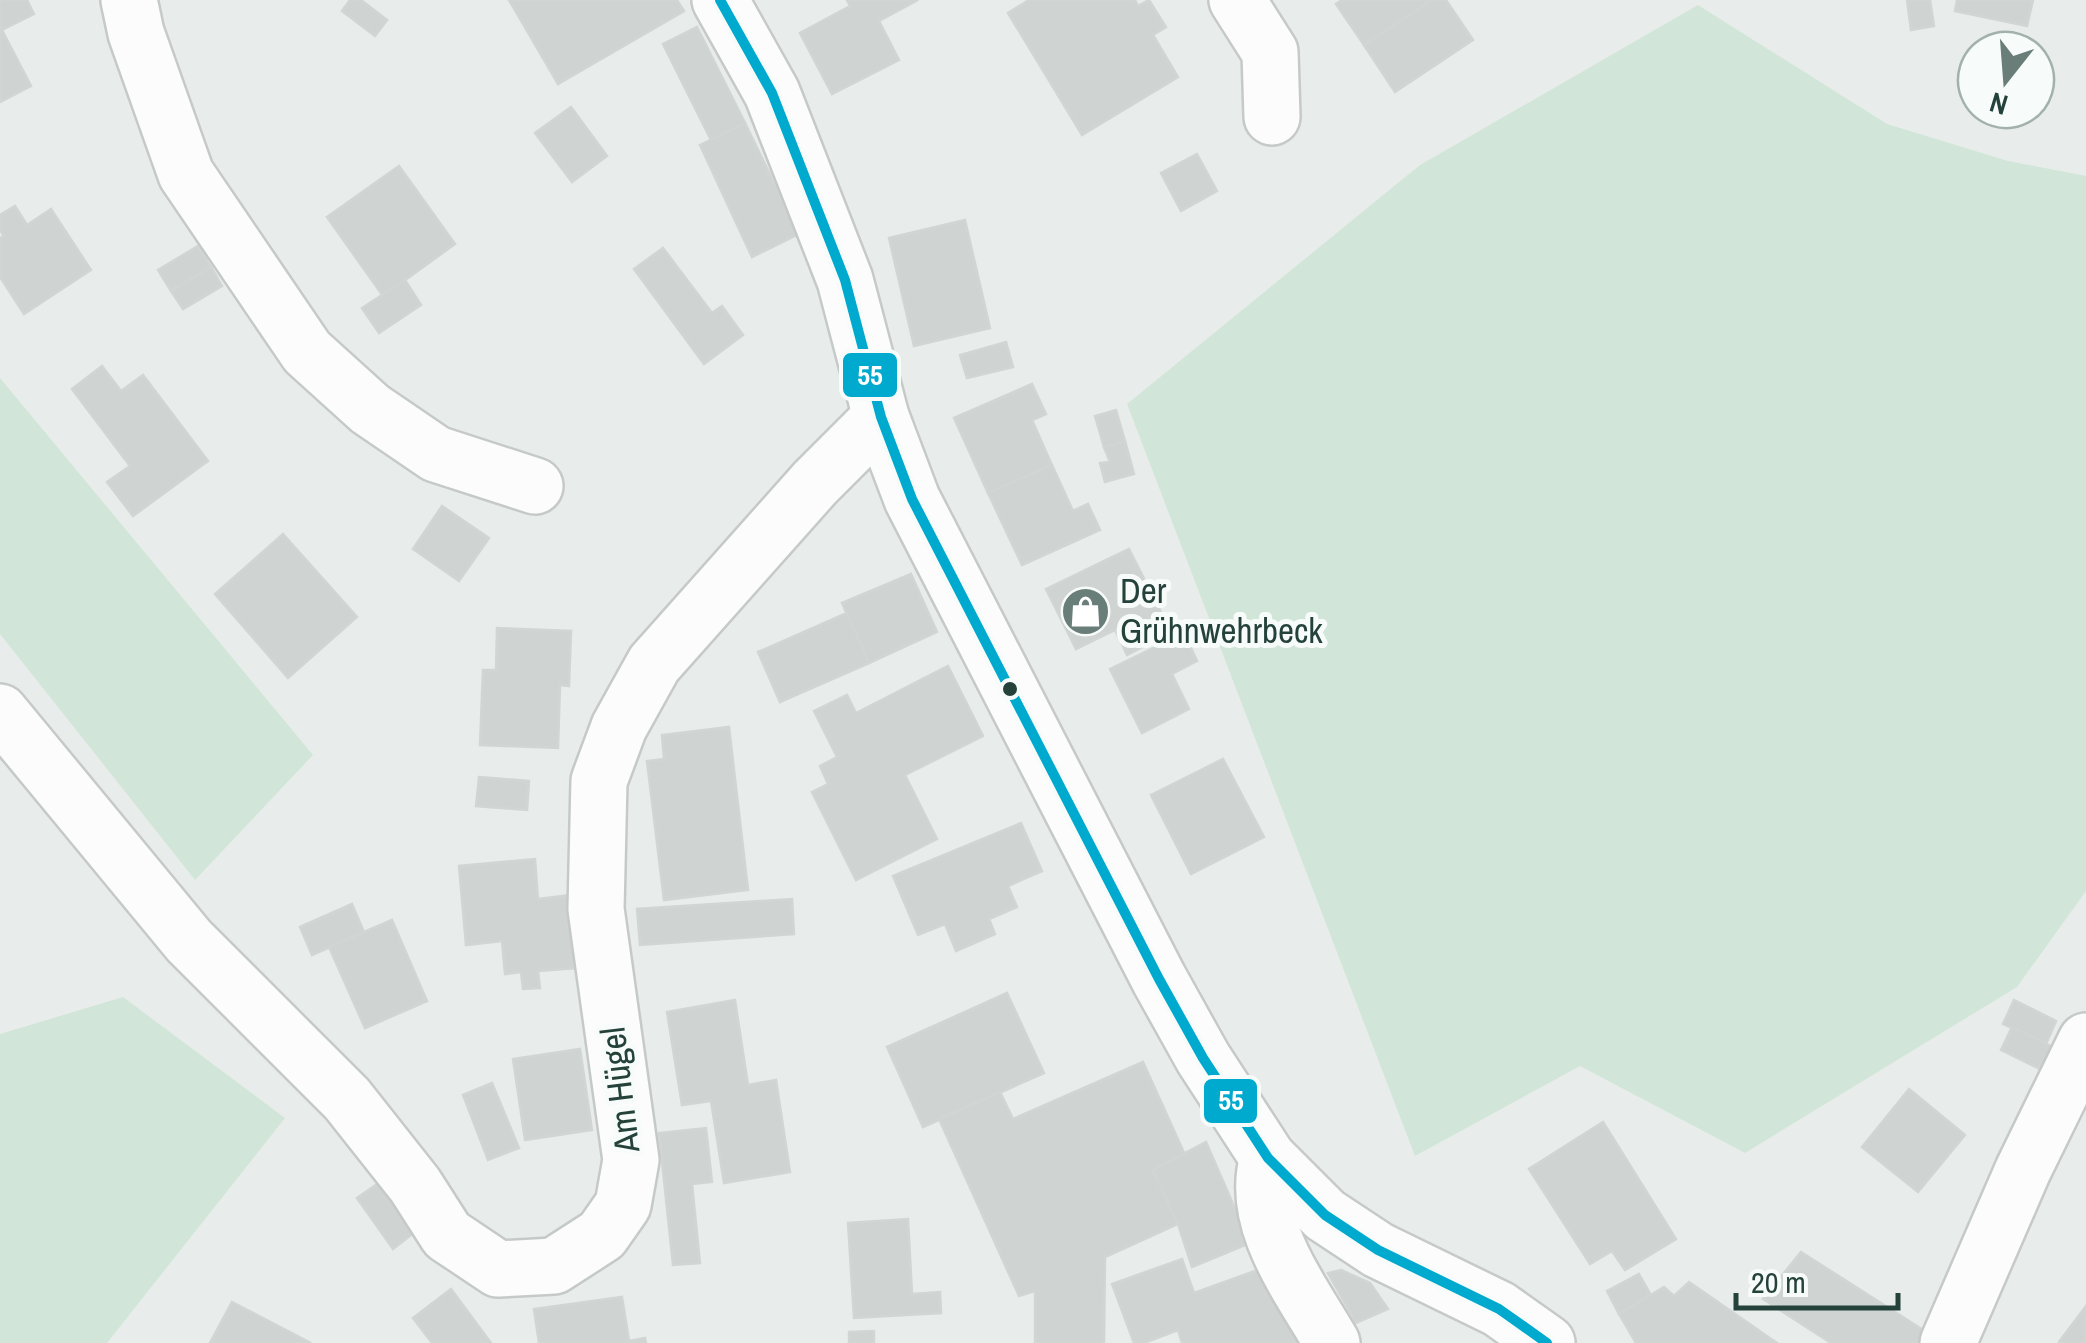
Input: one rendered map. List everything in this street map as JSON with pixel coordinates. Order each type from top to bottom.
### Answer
[{"type":"street","points":[[129,0],[136,33],[186,174],[307,352],[370,409],[436,454],[535,486]]},
{"type":"street","points":[[720,0],[772,93],[846,280],[880,417],[912,499],[1203,1058],[1268,1158],[1325,1215],[1378,1250],[1499,1310],[1547,1343]]},
{"type":"street","points":[[1238,0],[1270,52],[1272,116]]},
{"type":"street","name":"Am Hügel","points":[[0,712],[189,941],[347,1099],[415,1185],[447,1235],[498,1268],[554,1266],[602,1235],[623,1205],[631,1160],[596,908],[599,781],[612,745],[654,664],[815,483],[880,417]]},
{"type":"street","points":[[1948,1343],[2023,1170],[2086,1041]]},
{"type":"street","points":[[1268,1158],[1261,1179],[1262,1205],[1285,1261],[1332,1343]]},
{"type":"green space","points":[[1698,5],[1887,124],[2008,161],[2086,176],[2086,891],[2017,987],[1745,1153],[1580,1066],[1415,1156],[1127,404],[1420,165]]},
{"type":"green space","points":[[0,378],[313,755],[195,880],[0,634]]},
{"type":"green space","points":[[123,997],[285,1118],[107,1343],[0,1343],[0,1034]]},
{"type":"building","points":[[0,0],[27,0],[34,14],[2,30],[31,86],[0,102]]},
{"type":"building","points":[[350,0],[361,0],[387,20],[375,36],[342,11]]},
{"type":"building","points":[[509,0],[677,0],[684,11],[558,84]]},
{"type":"building","points":[[847,0],[918,0],[879,21],[899,60],[832,94],[800,33],[850,6]]},
{"type":"building","points":[[1029,0],[1135,0],[1138,6],[1149,0],[1166,27],[1153,35],[1178,77],[1082,135],[1008,13]]},
{"type":"building","points":[[1342,0],[1432,0],[1364,45],[1336,4]]},
{"type":"building","points":[[1432,0],[1446,0],[1473,40],[1395,92],[1364,45]]},
{"type":"building","points":[[1907,0],[1930,0],[1934,26],[1911,30]]},
{"type":"building","points":[[1957,0],[2033,0],[2027,26],[1955,11]]},
{"type":"building","points":[[697,27],[745,123],[711,140],[663,44]]},
{"type":"building","points":[[571,107],[607,156],[572,182],[535,133]]},
{"type":"building","points":[[745,123],[799,234],[752,257],[700,145]]},
{"type":"building","points":[[1197,154],[1217,191],[1181,211],[1161,173]]},
{"type":"building","points":[[399,166],[455,244],[383,296],[327,217]]},
{"type":"building","points":[[15,206],[27,225],[51,209],[91,270],[24,314],[0,277],[0,238],[4,236],[0,215]]},
{"type":"building","points":[[965,220],[990,328],[914,346],[889,238]]},
{"type":"building","points":[[198,246],[211,267],[171,291],[158,270]]},
{"type":"building","points":[[663,248],[712,313],[722,306],[743,335],[704,364],[634,269]]},
{"type":"building","points":[[211,267],[222,286],[183,309],[171,291]]},
{"type":"building","points":[[405,280],[421,305],[379,333],[362,308]]},
{"type":"building","points":[[1006,342],[1013,367],[967,378],[960,355]]},
{"type":"building","points":[[102,366],[121,391],[143,375],[208,461],[133,516],[107,482],[130,466],[72,389]]},
{"type":"building","points":[[1032,384],[1046,414],[1032,420],[1052,465],[988,493],[954,418]]},
{"type":"building","points":[[1116,410],[1125,441],[1104,447],[1095,416]]},
{"type":"building","points":[[1125,441],[1134,474],[1105,482],[1100,463],[1110,462],[1104,447]]},
{"type":"building","points":[[1052,465],[1073,511],[1088,504],[1100,530],[1022,565],[988,493]]},
{"type":"building","points":[[442,506],[489,538],[459,581],[413,549]]},
{"type":"building","points":[[283,534],[357,617],[288,678],[215,594]]},
{"type":"building","points":[[1129,549],[1171,632],[1127,655],[1115,630],[1076,649],[1046,589]]},
{"type":"building","points":[[911,574],[937,632],[869,663],[842,603]]},
{"type":"building","points":[[847,613],[869,663],[780,702],[758,652]]},
{"type":"building","points":[[497,628],[571,631],[569,686],[560,685],[558,748],[480,745],[483,670],[496,670]]},
{"type":"building","points":[[1184,633],[1197,661],[1172,674],[1189,709],[1142,733],[1110,669]]},
{"type":"building","points":[[948,666],[983,736],[905,775],[937,839],[856,880],[812,792],[828,784],[820,766],[837,757],[814,711],[847,695],[856,713]]},
{"type":"building","points":[[729,727],[748,890],[664,900],[647,761],[664,759],[662,735]]},
{"type":"building","points":[[1223,759],[1264,837],[1191,874],[1151,795]]},
{"type":"building","points":[[479,777],[529,781],[527,810],[476,806]]},
{"type":"building","points":[[1021,823],[1042,871],[1008,886],[1017,907],[989,919],[995,934],[956,951],[945,924],[918,935],[893,876]]},
{"type":"building","points":[[535,859],[538,899],[571,895],[577,968],[538,971],[540,988],[523,989],[521,972],[505,974],[502,941],[466,945],[459,866]]},
{"type":"building","points":[[792,899],[794,934],[640,945],[637,909]]},
{"type":"building","points":[[352,904],[364,932],[312,955],[300,927]]},
{"type":"building","points":[[392,920],[427,1001],[365,1028],[329,947]]},
{"type":"building","points":[[1007,993],[1044,1073],[923,1127],[887,1047]]},
{"type":"building","points":[[735,1000],[748,1085],[776,1080],[790,1172],[724,1183],[711,1101],[682,1105],[667,1012]]},
{"type":"building","points":[[2014,1000],[2056,1021],[2046,1044],[2003,1024]]},
{"type":"building","points":[[2012,1027],[2055,1048],[2044,1071],[2001,1050]]},
{"type":"building","points":[[580,1049],[592,1130],[525,1140],[513,1059]]},
{"type":"building","points":[[1143,1062],[1185,1155],[1153,1170],[1178,1224],[1105,1257],[1104,1343],[1035,1343],[1035,1291],[1019,1296],[939,1119],[1000,1092],[1013,1119]]},
{"type":"building","points":[[492,1083],[519,1148],[488,1160],[463,1095]]},
{"type":"building","points":[[1909,1089],[1965,1135],[1918,1192],[1862,1147]]},
{"type":"building","points":[[1603,1122],[1676,1239],[1625,1270],[1612,1251],[1590,1264],[1529,1169]]},
{"type":"building","points":[[706,1128],[712,1182],[692,1184],[700,1263],[673,1265],[659,1133]]},
{"type":"building","points":[[1206,1142],[1250,1243],[1192,1267],[1178,1224],[1153,1170]]},
{"type":"building","points":[[380,1182],[416,1231],[393,1249],[357,1198]]},
{"type":"building","points":[[908,1219],[912,1294],[940,1292],[941,1313],[854,1318],[848,1223]]},
{"type":"building","points":[[1801,1252],[1928,1333],[1921,1343],[1831,1343],[1763,1299]]},
{"type":"building","points":[[1182,1259],[1194,1293],[1263,1268],[1307,1343],[1182,1343],[1178,1330],[1134,1343],[1112,1284]]},
{"type":"building","points":[[1341,1270],[1370,1283],[1388,1309],[1356,1323],[1328,1273]]},
{"type":"building","points":[[1639,1274],[1652,1297],[1619,1314],[1607,1291]]},
{"type":"building","points":[[1689,1282],[1777,1343],[1636,1343],[1619,1314],[1664,1287],[1674,1296]]},
{"type":"building","points":[[451,1289],[491,1343],[432,1343],[413,1318]]},
{"type":"building","points":[[622,1297],[629,1341],[645,1338],[646,1343],[539,1343],[534,1309]]},
{"type":"building","points":[[232,1302],[311,1343],[210,1343]]},
{"type":"building","points":[[2086,1306],[2086,1343],[2060,1343],[2059,1342]]},
{"type":"building","points":[[874,1331],[874,1343],[849,1343],[849,1332]]},
{"type":"transit line","name":"55","points":[[720,0],[772,93],[845,280],[881,417],[912,499],[1203,1058],[1268,1158],[1325,1215],[1378,1250],[1499,1309],[1547,1343]]},
{"type":"place","name":"Der Grühnwehrbeck","points":[[1085,611]]}]
